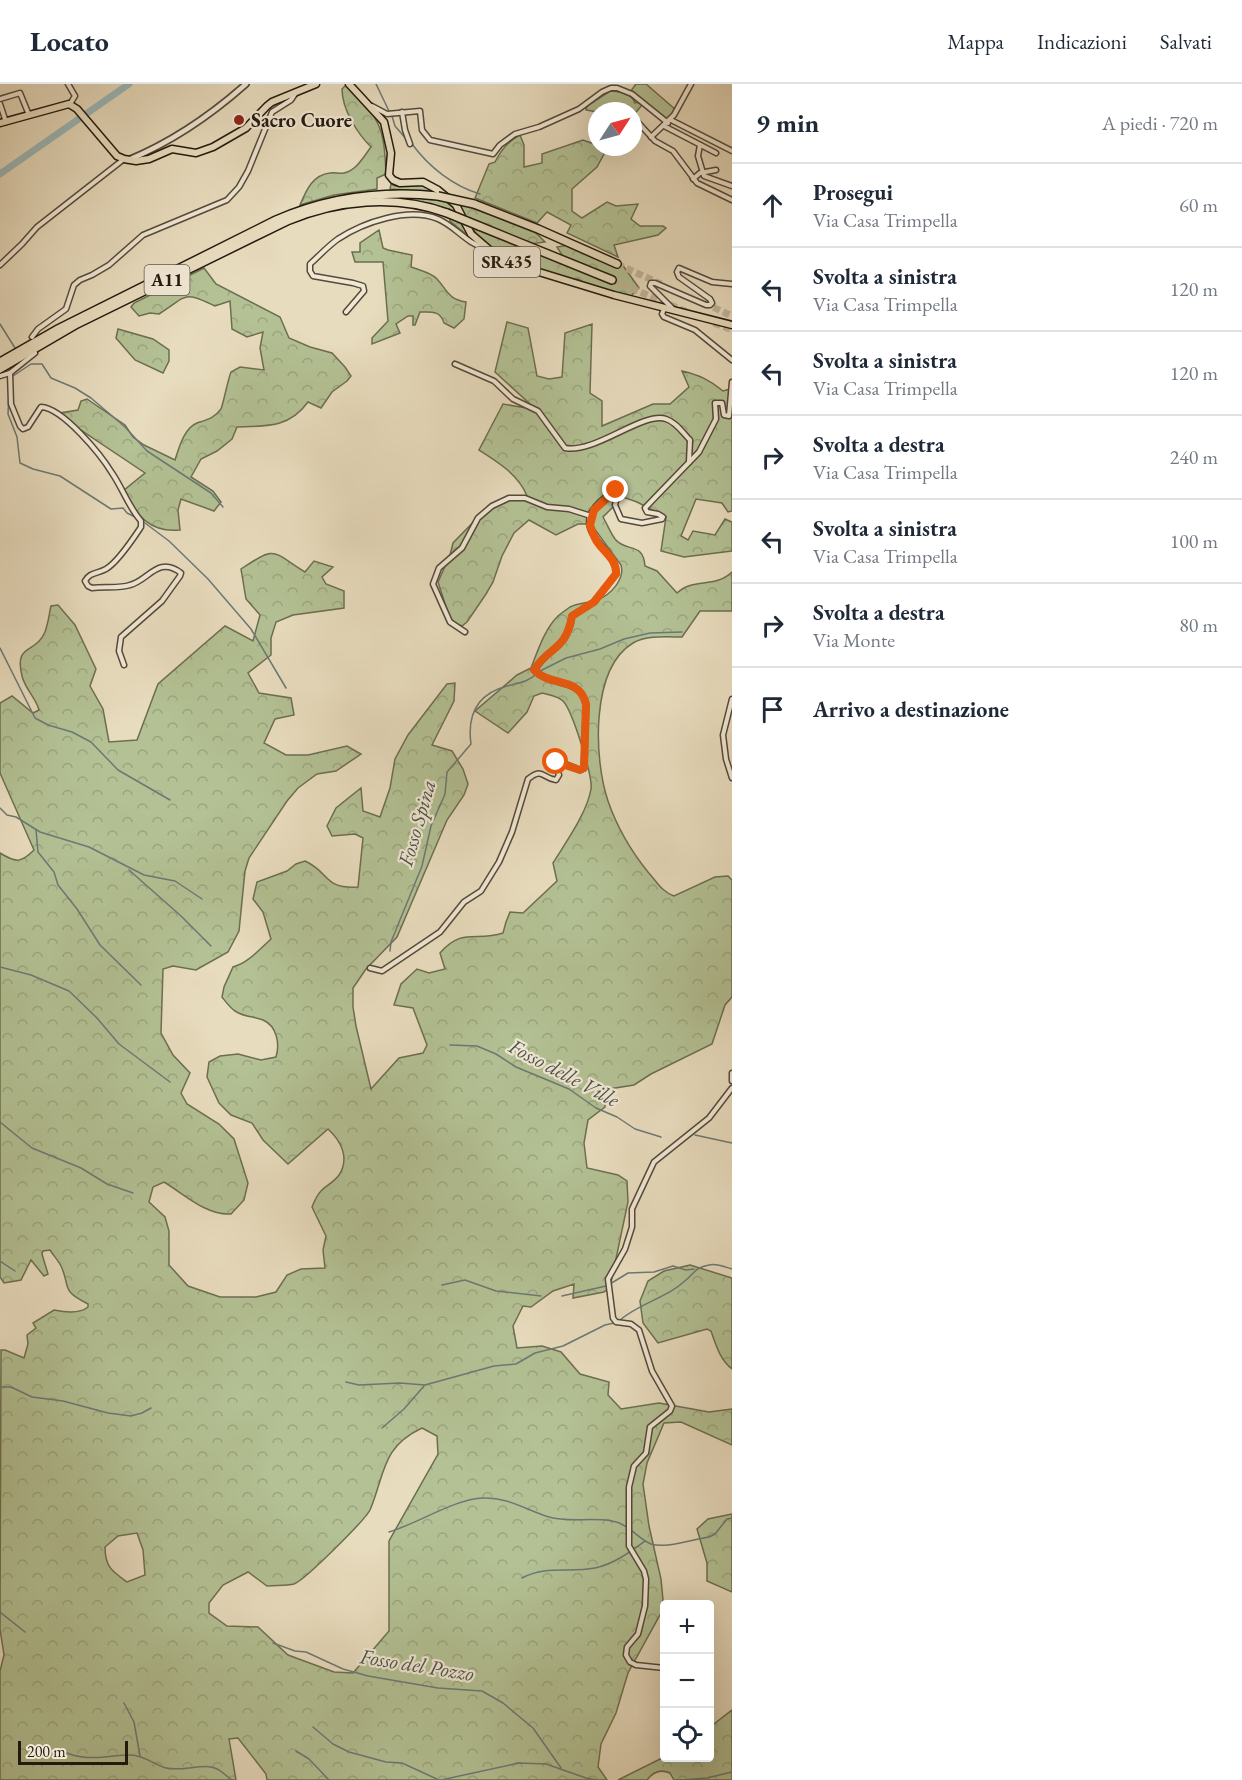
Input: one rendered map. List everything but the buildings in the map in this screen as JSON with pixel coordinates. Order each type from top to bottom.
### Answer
[{"type":"highway","name":"A11","points":[[0,362],[56,330],[276,220],[332,200],[371,194],[410,193],[474,204],[538,229],[616,264]]},
{"type":"highway","name":"A11","points":[[0,369],[77,324],[287,221],[305,214],[340,206],[388,202],[423,205],[612,280]]},
{"type":"main road","name":"SR435","points":[[349,84],[384,122],[391,153],[389,175],[393,180],[400,183],[423,182],[438,190],[454,203],[469,231],[499,258],[664,309],[732,325]]},
{"type":"main road","points":[[3,122],[70,104],[77,109],[117,156],[126,159],[149,159],[172,148],[193,153],[204,151],[246,128],[267,106],[312,85]]},
{"type":"street","points":[[68,84],[75,96],[70,104]]},
{"type":"street","points":[[0,265],[37,227],[126,159],[172,139],[194,125],[246,84]]},
{"type":"street","points":[[651,137],[667,123],[691,84]]},
{"type":"street","points":[[369,104],[387,114],[420,111],[422,130],[430,140],[493,154],[514,134],[579,109],[602,92],[616,88],[632,94],[667,123],[700,146],[716,153]]},
{"type":"street","points":[[0,99],[20,93],[29,115]]},
{"type":"street","points":[[32,337],[38,329],[66,309],[74,285],[80,280],[109,265],[143,236],[224,202],[233,195],[256,154],[272,112],[291,100],[295,94]]},
{"type":"street","points":[[0,104],[3,122]]},
{"type":"street","points":[[402,112],[410,144]]},
{"type":"street","points":[[667,123],[732,151]]},
{"type":"street","points":[[642,128],[663,147],[673,151],[701,186],[732,200]]},
{"type":"street","points":[[700,146],[698,156],[707,178],[732,186]]},
{"type":"street","points":[[693,178],[703,172],[716,170]]},
{"type":"street","points":[[346,312],[364,291],[363,286],[313,276],[310,264],[338,240],[373,221],[421,215],[437,218],[452,226],[476,245],[486,248]]},
{"type":"street","points":[[676,312],[654,291],[650,286],[651,283],[709,305],[712,301],[681,280],[677,273],[678,269],[683,268],[712,282],[732,284]]},
{"type":"street","points":[[664,309],[662,314],[664,317],[695,330],[732,360]]},
{"type":"street","points":[[0,376],[10,373],[35,353]]},
{"type":"street","points":[[455,364],[494,381],[513,399],[538,411],[565,448],[571,449],[600,441],[657,417],[675,423],[690,440],[689,464]]},
{"type":"street","points":[[10,373],[11,404],[20,426],[23,429],[28,427],[43,406],[57,414],[87,441],[110,470],[131,510],[141,521],[141,527],[111,564],[104,570],[86,578],[88,586],[92,588],[132,585],[154,569],[162,567],[181,573],[162,601],[121,636],[119,651],[124,665]]},
{"type":"street","points":[[370,968],[382,971],[440,932],[464,902],[481,891],[499,862],[512,832],[528,779],[535,773],[541,773],[556,780],[559,775],[556,762],[581,770],[584,767],[586,704],[584,697],[578,688],[540,676],[534,670],[539,662],[558,648],[570,630],[572,616],[594,602],[616,574],[613,560],[592,533],[591,516],[599,504],[616,490],[618,493],[615,505],[621,519],[642,522],[662,519],[662,515],[647,512],[645,508],[699,452],[715,422],[715,403],[722,403],[724,415],[726,417],[730,415],[732,382]]},
{"type":"street","points":[[465,632],[450,622],[433,584],[439,568],[462,548],[478,518],[492,506],[509,498],[525,498],[547,507],[569,509],[591,516]]},
{"type":"street","points":[[732,699],[723,731],[726,759],[732,778]]},
{"type":"street","points":[[732,1073],[732,1081]]},
{"type":"street","points":[[660,1668],[636,1665],[626,1657],[627,1647],[638,1634],[645,1606],[646,1579],[644,1571],[628,1546],[628,1497],[634,1466],[646,1453],[650,1427],[670,1411],[672,1406],[652,1371],[639,1330],[631,1324],[616,1322],[613,1318],[607,1281],[625,1249],[632,1227],[632,1209],[654,1162],[709,1118],[732,1088]]},
{"type":"green space","points":[[347,84],[378,124],[384,144],[386,174],[377,178],[377,189],[334,195],[300,205],[314,180],[324,174],[342,173],[353,169],[371,147],[347,112],[342,89]]},
{"type":"green space","points":[[636,84],[646,84],[676,110],[667,120],[630,92]]},
{"type":"green space","points":[[610,91],[625,94],[634,102],[593,102]]},
{"type":"green space","points":[[520,135],[524,145],[524,167],[542,163],[542,154],[583,140],[588,142],[588,156],[603,156],[597,167],[572,189],[572,211],[582,218],[607,202],[616,206],[638,204],[631,219],[640,226],[666,228],[658,235],[614,245],[618,257],[567,233],[571,225],[547,212],[537,223],[475,198],[489,164],[495,162],[505,146]]},
{"type":"green space","points":[[416,183],[435,190],[450,203],[471,238],[450,221],[449,211],[383,199],[382,195],[443,198],[434,192],[390,189],[391,184],[395,186]]},
{"type":"green space","points":[[456,202],[532,229],[545,242],[530,244],[476,228],[611,283],[564,258],[557,247],[569,245],[616,266],[619,260],[639,288],[630,297],[584,283],[578,279],[551,274],[513,262],[482,241]]},
{"type":"green space","points":[[379,230],[383,248],[412,255],[411,267],[432,275],[452,297],[466,302],[464,319],[454,328],[444,323],[438,314],[420,312],[415,325],[413,325],[413,316],[408,316],[396,324],[400,333],[372,344],[372,338],[388,321],[383,262],[355,262],[352,252],[360,252],[360,243]]},
{"type":"green space","points":[[204,268],[216,284],[280,317],[289,338],[332,353],[351,376],[332,392],[321,408],[308,402],[293,417],[277,424],[237,427],[232,439],[217,451],[201,459],[191,477],[213,491],[221,502],[214,511],[181,499],[178,510],[180,530],[160,529],[139,515],[123,491],[145,473],[60,416],[60,413],[78,410],[81,401],[87,399],[125,425],[133,437],[144,445],[175,460],[189,429],[213,417],[221,409],[231,372],[240,367],[264,370],[260,348],[263,332],[247,337],[232,329],[230,301],[215,306],[196,298],[186,297],[159,314],[150,313],[139,316],[131,307],[134,303]]},
{"type":"green space","points":[[507,322],[528,328],[537,376],[549,379],[562,377],[565,333],[592,324],[590,393],[602,401],[602,426],[653,404],[670,404],[689,387],[682,371],[704,378],[723,391],[732,386],[732,511],[728,512],[722,503],[696,499],[681,536],[688,540],[693,531],[715,535],[725,519],[732,522],[732,551],[684,557],[661,551],[666,517],[623,497],[603,517],[615,539],[624,546],[638,550],[644,558],[645,566],[657,571],[677,593],[690,585],[718,580],[732,572],[732,611],[700,611],[682,637],[644,639],[633,643],[619,656],[609,673],[603,694],[598,740],[603,784],[612,811],[630,847],[660,886],[674,896],[715,877],[728,876],[732,880],[732,997],[725,1005],[712,1044],[651,1074],[634,1085],[603,1090],[605,1107],[588,1120],[584,1143],[587,1168],[618,1175],[627,1181],[628,1202],[610,1287],[604,1292],[573,1298],[574,1284],[553,1291],[531,1307],[523,1306],[513,1326],[517,1348],[542,1346],[561,1352],[580,1374],[609,1382],[608,1395],[621,1409],[659,1403],[709,1412],[732,1409],[732,1445],[681,1422],[664,1423],[647,1463],[643,1484],[663,1600],[660,1600],[660,1615],[628,1673],[616,1713],[601,1744],[598,1767],[607,1780],[267,1780],[266,1774],[238,1738],[229,1739],[236,1780],[0,1780],[0,1671],[4,1655],[0,1629],[1,1350],[24,1358],[28,1344],[27,1335],[36,1328],[33,1323],[54,1310],[76,1312],[88,1307],[88,1304],[70,1292],[61,1266],[50,1250],[43,1251],[42,1254],[48,1274],[44,1276],[31,1260],[21,1280],[4,1283],[0,1277],[0,853],[10,859],[18,860],[34,850],[0,773],[0,703],[12,696],[33,713],[39,710],[23,681],[21,658],[23,653],[40,640],[44,634],[51,606],[58,605],[75,625],[96,669],[90,686],[103,709],[109,742],[137,740],[158,684],[225,626],[253,641],[260,615],[246,599],[241,569],[268,554],[279,555],[305,572],[314,561],[333,567],[322,577],[326,584],[344,591],[344,608],[293,615],[276,622],[271,638],[271,655],[248,673],[259,693],[291,698],[294,715],[275,719],[264,743],[286,755],[308,755],[347,746],[361,754],[336,771],[317,774],[298,788],[287,801],[249,858],[245,871],[239,931],[228,952],[196,970],[173,966],[163,969],[161,1033],[173,1055],[190,1073],[181,1093],[187,1104],[219,1124],[234,1139],[248,1183],[244,1200],[231,1214],[213,1212],[164,1182],[153,1187],[149,1202],[165,1217],[169,1231],[169,1265],[188,1286],[220,1297],[256,1297],[276,1292],[287,1275],[301,1269],[325,1268],[323,1250],[326,1236],[312,1207],[320,1193],[339,1175],[342,1169],[344,1156],[340,1144],[328,1129],[288,1164],[263,1140],[252,1123],[231,1115],[219,1103],[207,1077],[209,1062],[220,1056],[238,1054],[261,1060],[276,1057],[278,1047],[272,1026],[263,1020],[243,1015],[230,1007],[222,997],[224,987],[233,967],[249,959],[271,939],[263,912],[253,899],[257,882],[287,871],[305,861],[333,883],[358,887],[363,838],[355,834],[332,836],[327,826],[336,808],[361,788],[363,811],[380,817],[390,788],[395,759],[408,735],[447,684],[455,683],[454,701],[432,745],[452,751],[463,769],[468,784],[464,795],[447,820],[397,937],[366,969],[353,988],[356,1026],[371,1089],[399,1058],[423,1053],[427,1045],[413,1008],[394,1005],[401,984],[417,969],[429,973],[445,969],[440,953],[455,940],[503,933],[510,912],[523,913],[557,881],[553,863],[581,817],[591,789],[589,771],[567,707],[561,699],[553,696],[542,693],[534,696],[527,712],[508,733],[475,711],[517,675],[531,668],[546,633],[559,615],[570,607],[602,598],[616,586],[621,576],[621,565],[591,524],[578,524],[556,535],[529,520],[514,533],[502,556],[493,582],[462,626],[453,623],[450,619],[438,582],[453,543],[490,505],[509,496],[527,496],[513,475],[479,450],[503,404],[526,408],[530,404],[495,372]],"holes":[[[422,1428],[437,1436],[438,1454],[389,1541],[389,1631],[353,1673],[334,1672],[288,1655],[258,1627],[227,1626],[209,1613],[209,1603],[223,1585],[248,1572],[267,1586],[294,1584],[300,1580],[366,1516],[386,1463],[399,1444]],[[137,1533],[143,1550],[145,1575],[127,1582],[110,1568],[106,1559],[105,1547],[118,1536]]]},
{"type":"green space","points":[[118,329],[153,339],[169,350],[169,361],[163,373],[135,360],[116,338]]},
{"type":"green space","points":[[690,1265],[732,1278],[732,1369],[721,1357],[711,1331],[707,1329],[658,1343],[643,1323],[640,1301],[648,1281],[664,1271]]},
{"type":"green space","points":[[732,1514],[732,1592],[707,1581],[707,1563],[697,1529],[708,1519]]},
{"type":"green space","points":[[732,1710],[732,1780],[674,1780],[670,1773],[660,1771],[647,1780],[618,1780],[660,1759],[660,1762],[714,1762],[714,1724]]},
{"type":"waterway","points":[[0,174],[129,84]]},
{"type":"waterway","points":[[376,84],[389,111]]},
{"type":"waterway","points":[[392,116],[395,126],[407,140]]},
{"type":"waterway","points":[[412,144],[442,175],[480,194]]},
{"type":"waterway","points":[[0,324],[15,348]]},
{"type":"waterway","points":[[13,376],[31,364],[42,364],[51,378],[91,398],[125,427],[147,451],[211,493],[223,507]]},
{"type":"waterway","points":[[9,393],[8,414],[17,437],[20,463],[60,476],[111,509],[123,508],[137,518]]},
{"type":"waterway","points":[[145,523],[169,541],[208,579],[251,629],[286,688]]},
{"type":"waterway","name":"Fosso Spina","points":[[540,671],[566,658],[600,649],[624,639],[650,633],[682,632]]},
{"type":"waterway","points":[[0,648],[35,718],[91,742],[118,770],[170,800]]},
{"type":"waterway","name":"Fosso Spina","points":[[390,951],[391,942],[422,866],[431,826],[445,794],[447,772],[471,744],[471,724],[476,707],[488,694],[527,680],[537,673]]},
{"type":"waterway","points":[[0,808],[7,815],[16,817],[40,832],[89,847],[144,875],[175,881],[202,899]]},
{"type":"waterway","points":[[36,830],[38,852],[54,872],[58,885],[77,909],[100,945],[141,985]]},
{"type":"waterway","points":[[129,870],[211,946]]},
{"type":"waterway","points":[[0,967],[31,975],[69,991],[97,1018],[119,1044],[170,1082]]},
{"type":"waterway","name":"Fosso delle Ville","points":[[450,1045],[477,1046],[496,1054],[516,1067],[569,1089],[596,1108],[617,1117],[635,1129],[661,1137]]},
{"type":"waterway","points":[[0,1122],[32,1148],[81,1168],[107,1184],[133,1193]]},
{"type":"waterway","name":"Fosso delle Ville","points":[[695,1135],[732,1143]]},
{"type":"waterway","points":[[0,1261],[15,1271]]},
{"type":"waterway","points":[[620,1320],[679,1286],[701,1267],[715,1264],[732,1269]]},
{"type":"waterway","points":[[610,1284],[628,1273],[654,1272],[673,1266],[686,1270],[694,1269]]},
{"type":"waterway","points":[[442,1285],[465,1280],[496,1291],[541,1296]]},
{"type":"waterway","points":[[562,1296],[606,1286]]},
{"type":"waterway","points":[[346,1382],[359,1385],[400,1383],[425,1385],[494,1366],[516,1364],[535,1353],[563,1346],[605,1325],[614,1323]]},
{"type":"waterway","points":[[382,1428],[404,1409],[424,1386]]},
{"type":"waterway","points":[[0,1387],[11,1387],[32,1397],[63,1401],[108,1413],[131,1416],[151,1408]]},
{"type":"waterway","points":[[389,1532],[460,1502],[483,1498],[509,1502],[557,1519],[604,1520],[618,1523],[651,1544],[657,1545],[672,1545],[709,1537],[715,1534],[727,1519],[732,1518]]},
{"type":"waterway","points":[[522,1578],[549,1570],[586,1569],[609,1564],[645,1541]]},
{"type":"waterway","points":[[0,1612],[25,1632]]},
{"type":"waterway","name":"Fosso del Pozzo","points":[[273,1643],[295,1651],[306,1652],[343,1669],[368,1676],[438,1688],[482,1691],[503,1703],[533,1728],[561,1768]]},
{"type":"waterway","points":[[124,1703],[134,1722],[140,1756]]},
{"type":"waterway","points":[[313,1727],[333,1744],[349,1752],[386,1762],[402,1763],[439,1780]]},
{"type":"waterway","points":[[62,1751],[88,1758],[136,1755],[162,1767],[173,1769],[212,1767],[232,1780]]},
{"type":"waterway","points":[[296,1751],[309,1759],[329,1780]]},
{"type":"waterway","points":[[441,1780],[519,1763],[546,1764],[597,1780]]},
{"type":"waterway","points":[[681,1780],[707,1778],[732,1772]]},
{"type":"tunnel","points":[[617,264],[661,284]]},
{"type":"tunnel","points":[[612,280],[687,312]]},
{"type":"tunnel","points":[[704,303],[732,316]]},
{"type":"tunnel","points":[[714,323],[732,330]]},
{"type":"place","name":"Sacro Cuore","points":[[239,120]]},
{"type":"route","points":[[556,762],[580,770],[584,768],[586,704],[578,688],[540,676],[534,670],[539,662],[558,648],[570,630],[572,616],[594,602],[616,574],[613,560],[598,543],[590,525],[594,510],[616,490]]}]
